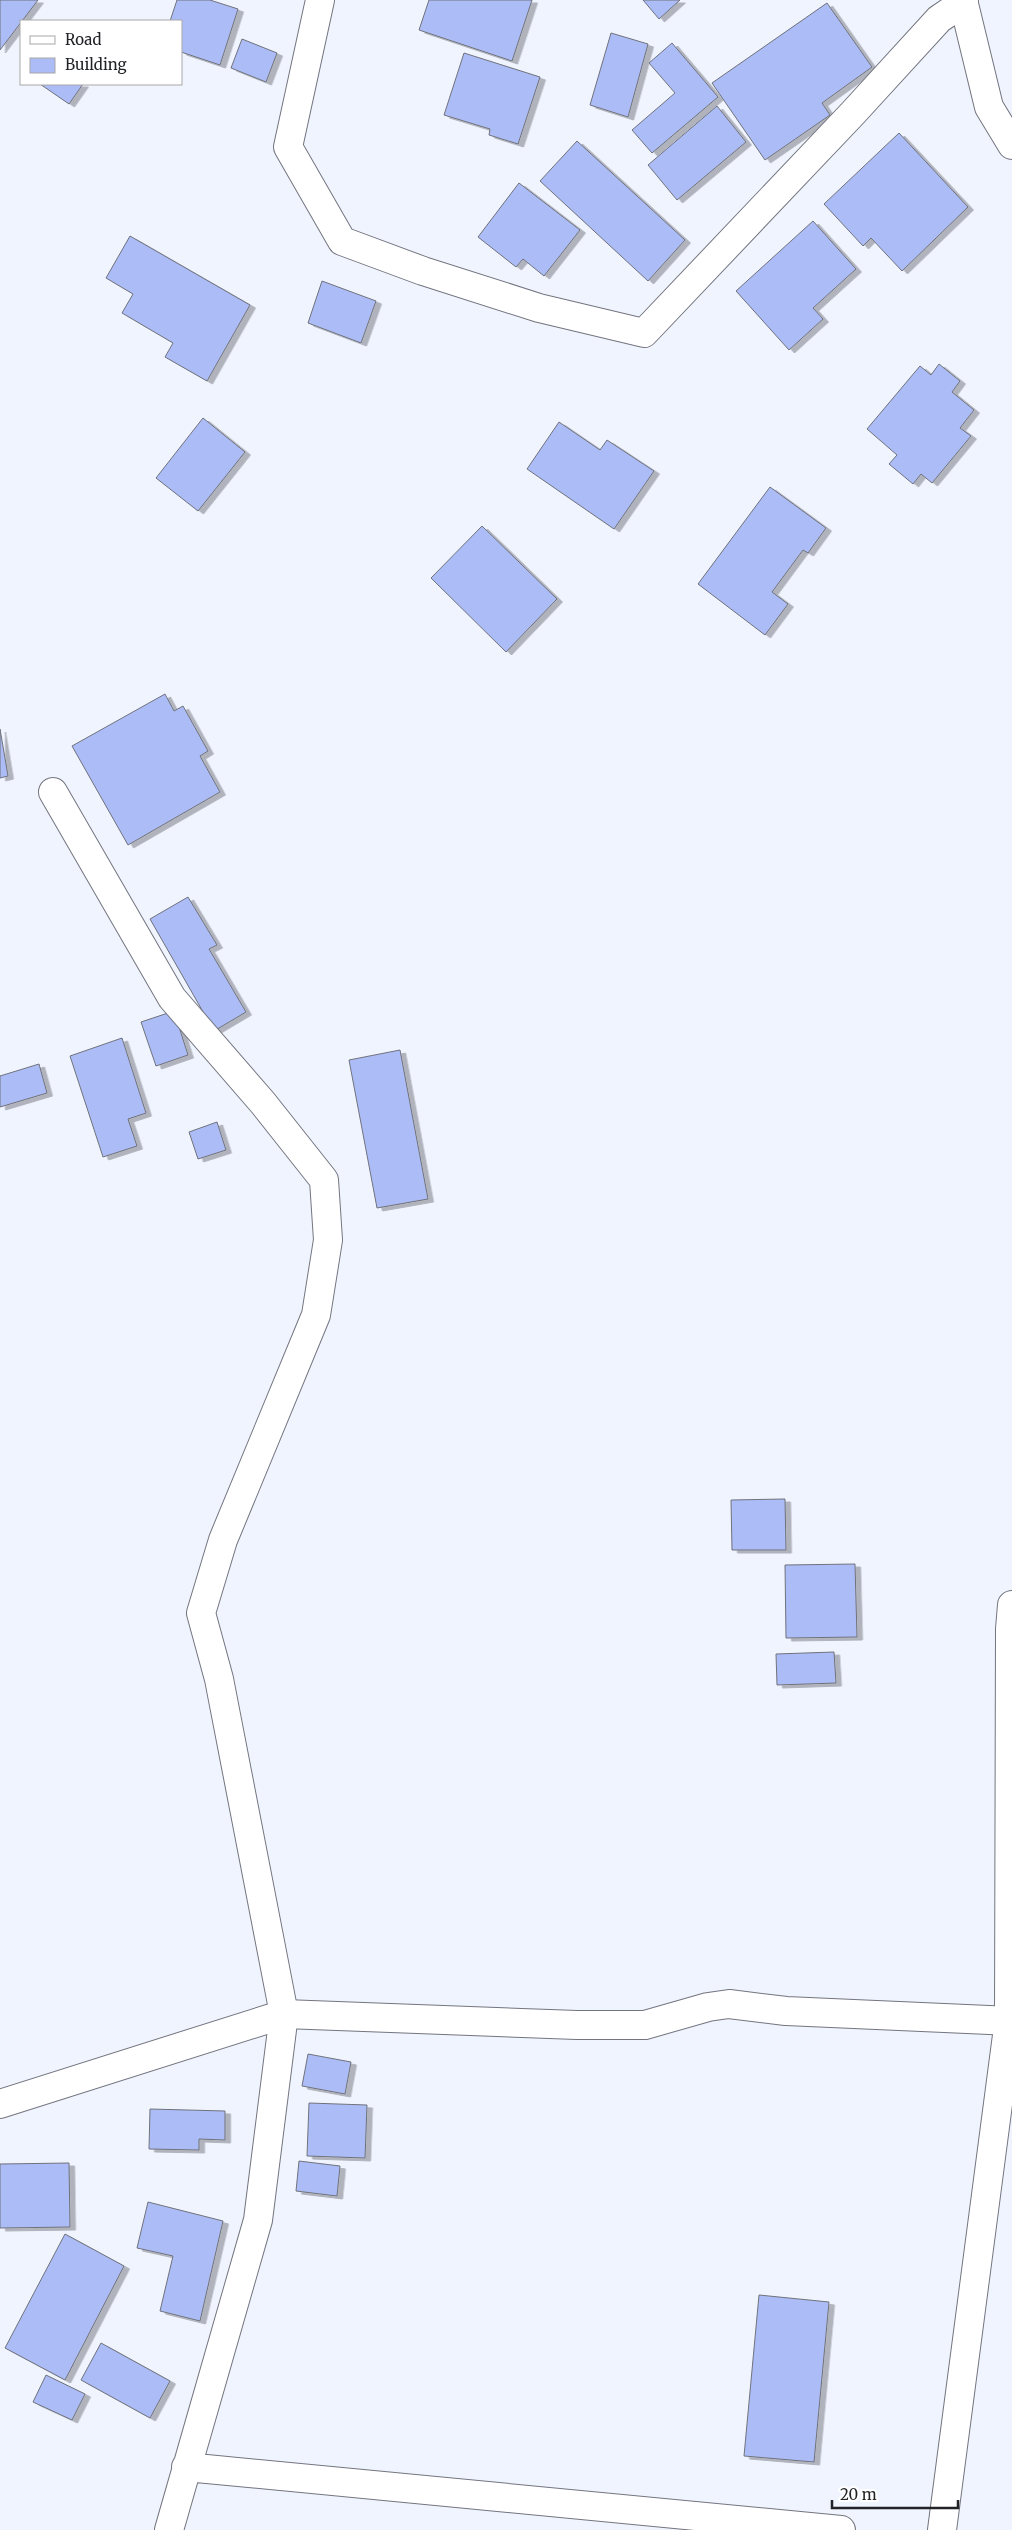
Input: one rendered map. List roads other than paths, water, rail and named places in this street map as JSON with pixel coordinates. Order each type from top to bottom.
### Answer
[{"type":"street","points":[[320,0],[288,147],[342,241],[423,271],[539,308],[644,333],[853,113],[939,19],[964,1],[989,107],[1012,144]]},
{"type":"street","points":[[53,792],[172,998],[263,1103],[324,1180],[328,1240],[316,1315],[223,1540],[201,1613],[219,1679],[284,2014],[258,2220],[168,2530]]},
{"type":"street","points":[[942,2530],[1010,2020],[1010,1629],[1012,1605]]},
{"type":"street","points":[[0,2104],[284,2014],[577,2025],[645,2025],[729,2004],[786,2011],[1010,2020]]},
{"type":"street","points":[[186,2467],[842,2530]]}]
